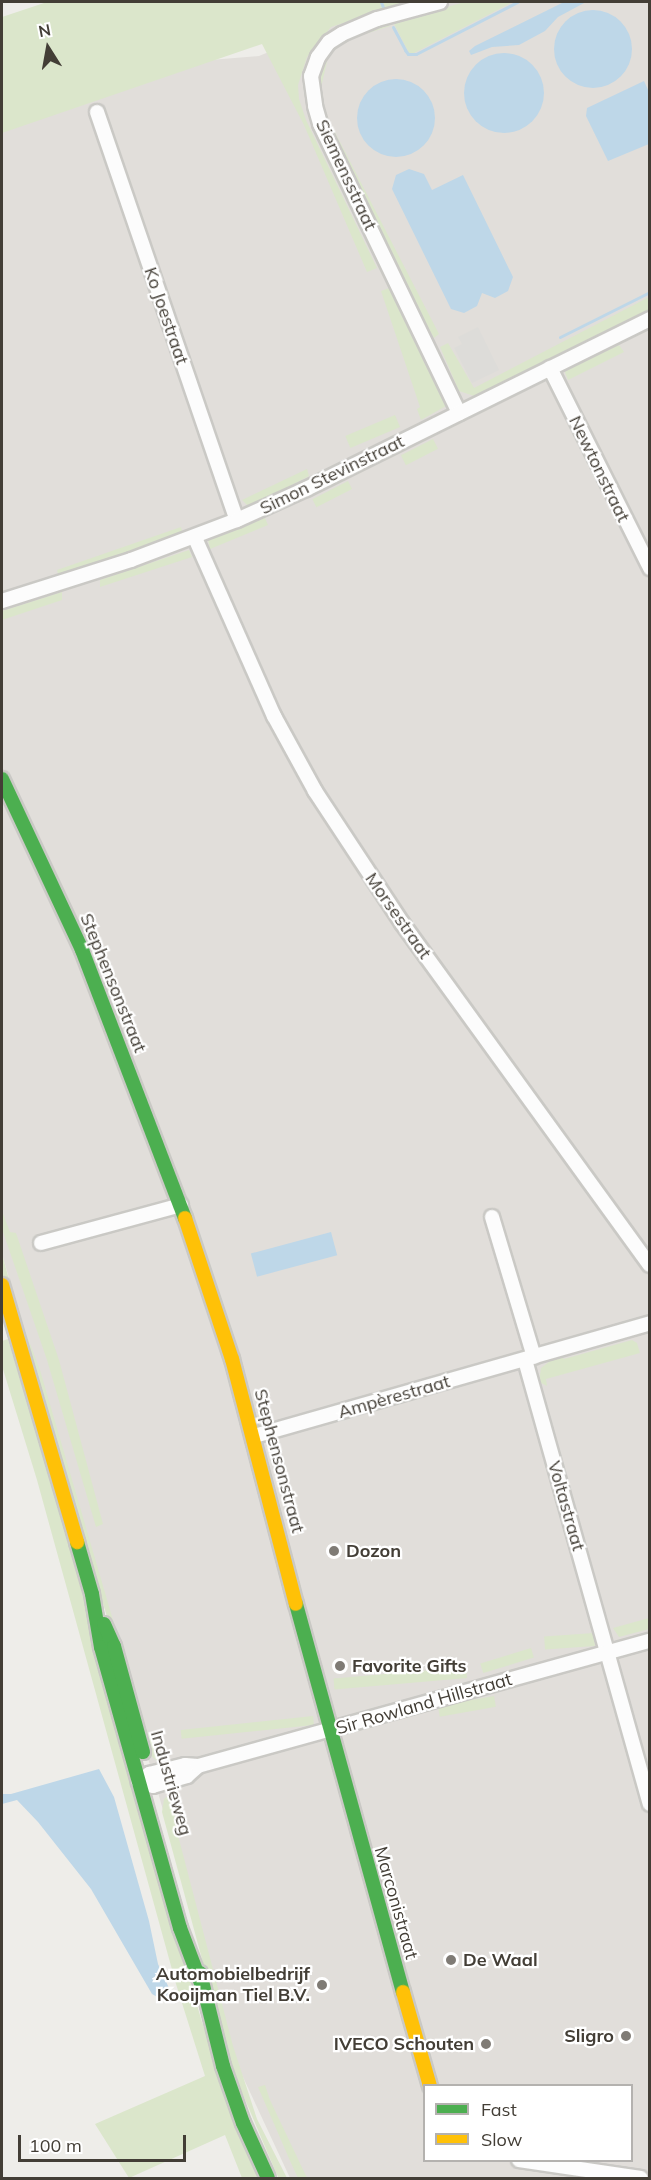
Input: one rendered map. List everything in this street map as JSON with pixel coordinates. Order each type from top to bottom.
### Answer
[{"type":"street","name":"Siemensstraat","points":[[440,2],[377,19],[342,34],[329,42],[318,57],[311,76],[320,124],[459,413]]},
{"type":"street","name":"Ko Joestraat","points":[[98,112],[237,520]]},
{"type":"street","name":"Simon Stevinstraat","points":[[2,601],[195,538],[237,520],[306,489],[650,319]]},
{"type":"street","name":"Newtonstraat","points":[[550,368],[650,568]]},
{"type":"street","name":"Morsestraat","points":[[195,538],[274,716],[315,791],[402,923],[650,1266]]},
{"type":"street","name":"Stephensonstraat","points":[[2,779],[82,950],[181,1205],[232,1359],[254,1436],[329,1730]]},
{"type":"street","points":[[41,1243],[181,1205]]},
{"type":"street","points":[[492,1217],[530,1359]]},
{"type":"street","name":"Industrieweg","points":[[2,1285],[21,1343],[92,1594],[114,1646],[180,1928],[202,1986],[223,2066],[239,2113],[268,2176]]},
{"type":"street","name":"Ampèrestraat","points":[[254,1436],[650,1323]]},
{"type":"street","name":"Voltastraat","points":[[530,1359],[650,1804]]},
{"type":"street","name":"Sir Rowland Hillstraat","points":[[147,1781],[187,1776],[198,1766],[650,1641]]},
{"type":"street","name":"Marconistraat","points":[[329,1730],[430,2084]]},
{"type":"street","points":[[533,2162],[641,2178]]},
{"type":"shaded area","points":[[389,2],[649,2],[649,2178],[290,2178],[236,2062],[2,1254],[2,124],[161,64],[259,56]]},
{"type":"shaded area","points":[[478,327],[499,370],[472,383],[454,348],[462,344],[458,337]]},
{"type":"green space","points":[[47,2],[409,2],[331,27],[307,57],[298,85],[299,99],[306,120],[377,268],[367,272],[304,125],[262,44],[2,133],[2,17]]},
{"type":"green space","points":[[465,2],[513,2],[410,55],[393,22]]},
{"type":"green space","points":[[385,22],[390,26],[344,41],[329,53],[320,92],[323,109],[439,334],[434,338],[418,311],[320,111],[316,87],[319,61],[327,50],[355,30],[373,23]]},
{"type":"green space","points":[[389,288],[443,395],[446,406],[421,420],[417,409],[420,407],[381,291]]},
{"type":"green space","points":[[649,297],[649,312],[477,397],[459,391],[440,347],[448,343],[474,388]]},
{"type":"green space","points":[[619,345],[624,352],[568,380],[564,370]]},
{"type":"green space","points":[[395,415],[400,427],[350,448],[345,436]]},
{"type":"green space","points":[[433,439],[438,449],[406,465],[401,455]]},
{"type":"green space","points":[[307,469],[309,476],[249,507],[242,500]]},
{"type":"green space","points":[[348,481],[352,489],[316,507],[312,499]]},
{"type":"green space","points":[[265,518],[268,525],[210,549],[208,540]]},
{"type":"green space","points":[[181,527],[183,535],[145,546],[93,566],[58,574],[57,570]]},
{"type":"green space","points":[[189,550],[192,557],[100,587],[100,580]]},
{"type":"green space","points":[[62,592],[62,600],[2,620],[2,611]]},
{"type":"green space","points":[[2,1211],[10,1232],[16,1233],[59,1360],[103,1524],[96,1527],[47,1360],[2,1229]]},
{"type":"green space","points":[[2,1254],[18,1312],[40,1370],[143,1723],[156,1748],[166,1760],[157,1761],[150,1755],[2,1276]]},
{"type":"green space","points":[[8,1339],[57,1501],[202,2022],[258,2178],[242,2178],[225,2135],[129,2178],[95,2124],[205,2076],[176,1984],[37,1480],[2,1366],[2,1341]]},
{"type":"green space","points":[[632,1340],[637,1343],[640,1353],[546,1379],[547,1386],[539,1382],[541,1368],[554,1358],[560,1356],[564,1359]]},
{"type":"green space","points":[[649,1618],[649,1629],[619,1637],[613,1628]]},
{"type":"green space","points":[[594,1633],[595,1646],[545,1649],[544,1636]]},
{"type":"green space","points":[[531,1648],[534,1658],[483,1673],[480,1663]]},
{"type":"green space","points":[[466,1667],[467,1678],[334,1690],[334,1679]]},
{"type":"green space","points":[[494,1696],[496,1707],[440,1717],[438,1706]]},
{"type":"green space","points":[[313,1716],[314,1725],[182,1739],[181,1730]]},
{"type":"green space","points":[[176,1789],[178,1797],[174,1820],[233,2046],[257,2119],[287,2178],[278,2177],[232,2069],[162,1812],[164,1799]]},
{"type":"green space","points":[[265,2085],[307,2178],[298,2178],[291,2163],[258,2087]]},
{"type":"water","points":[[564,2],[586,2],[558,17],[545,31],[519,45],[492,47],[471,55],[469,51],[475,46]]},
{"type":"water","points":[[585,10],[601,10],[615,16],[626,27],[632,41],[632,57],[626,71],[615,82],[601,88],[585,88],[571,82],[560,71],[554,57],[554,41],[560,27],[571,16]]},
{"type":"water","points":[[504,53],[519,56],[532,65],[541,78],[544,93],[541,108],[532,121],[519,130],[504,133],[489,130],[476,121],[467,108],[464,93],[467,78],[476,65],[489,56]]},
{"type":"water","points":[[388,79],[404,79],[418,85],[429,96],[435,110],[435,126],[429,140],[418,151],[404,157],[388,157],[374,151],[363,140],[357,126],[357,110],[363,96],[374,85]]},
{"type":"water","points":[[644,81],[649,92],[649,144],[608,161],[586,116],[587,108]]},
{"type":"water","points":[[409,169],[424,174],[432,190],[463,175],[513,277],[508,291],[495,298],[482,293],[477,306],[464,313],[451,309],[392,189],[396,175]]},
{"type":"water","points":[[331,1232],[337,1255],[257,1277],[251,1253]]},
{"type":"water","points":[[99,1769],[114,1797],[149,1921],[158,1964],[174,1999],[161,1999],[152,1994],[91,1889],[38,1822],[17,1800],[2,1804],[2,1794],[11,1794]]},
{"type":"waterway","points":[[381,2],[383,7]]},
{"type":"waterway","points":[[393,27],[408,54],[416,54],[517,2]]},
{"type":"waterway","points":[[560,337],[650,292]]},
{"type":"traffic: fast","points":[[2,779],[82,950],[185,1218]]},
{"type":"traffic: fast","points":[[77,1542],[92,1594],[101,1647],[180,1928],[202,1986]]},
{"type":"traffic: fast","points":[[296,1604],[403,1992]]},
{"type":"traffic: fast","points":[[104,1624],[114,1646],[143,1752]]},
{"type":"traffic: fast","points":[[200,1973],[223,2066],[243,2123],[268,2178]]},
{"type":"traffic: slow","points":[[185,1218],[232,1359],[296,1604]]},
{"type":"traffic: slow","points":[[2,1285],[77,1542]]},
{"type":"traffic: slow","points":[[403,1992],[429,2084]]},
{"type":"place","name":"Dozon","points":[[334,1551]]},
{"type":"place","name":"Favorite Gifts","points":[[340,1666]]},
{"type":"place","name":"De Waal","points":[[451,1960]]},
{"type":"place","name":"Automobielbedrijf Kooijman Tiel B.V.","points":[[322,1985]]},
{"type":"place","name":"Sligro","points":[[626,2036]]},
{"type":"place","name":"IVECO Schouten","points":[[486,2044]]}]
